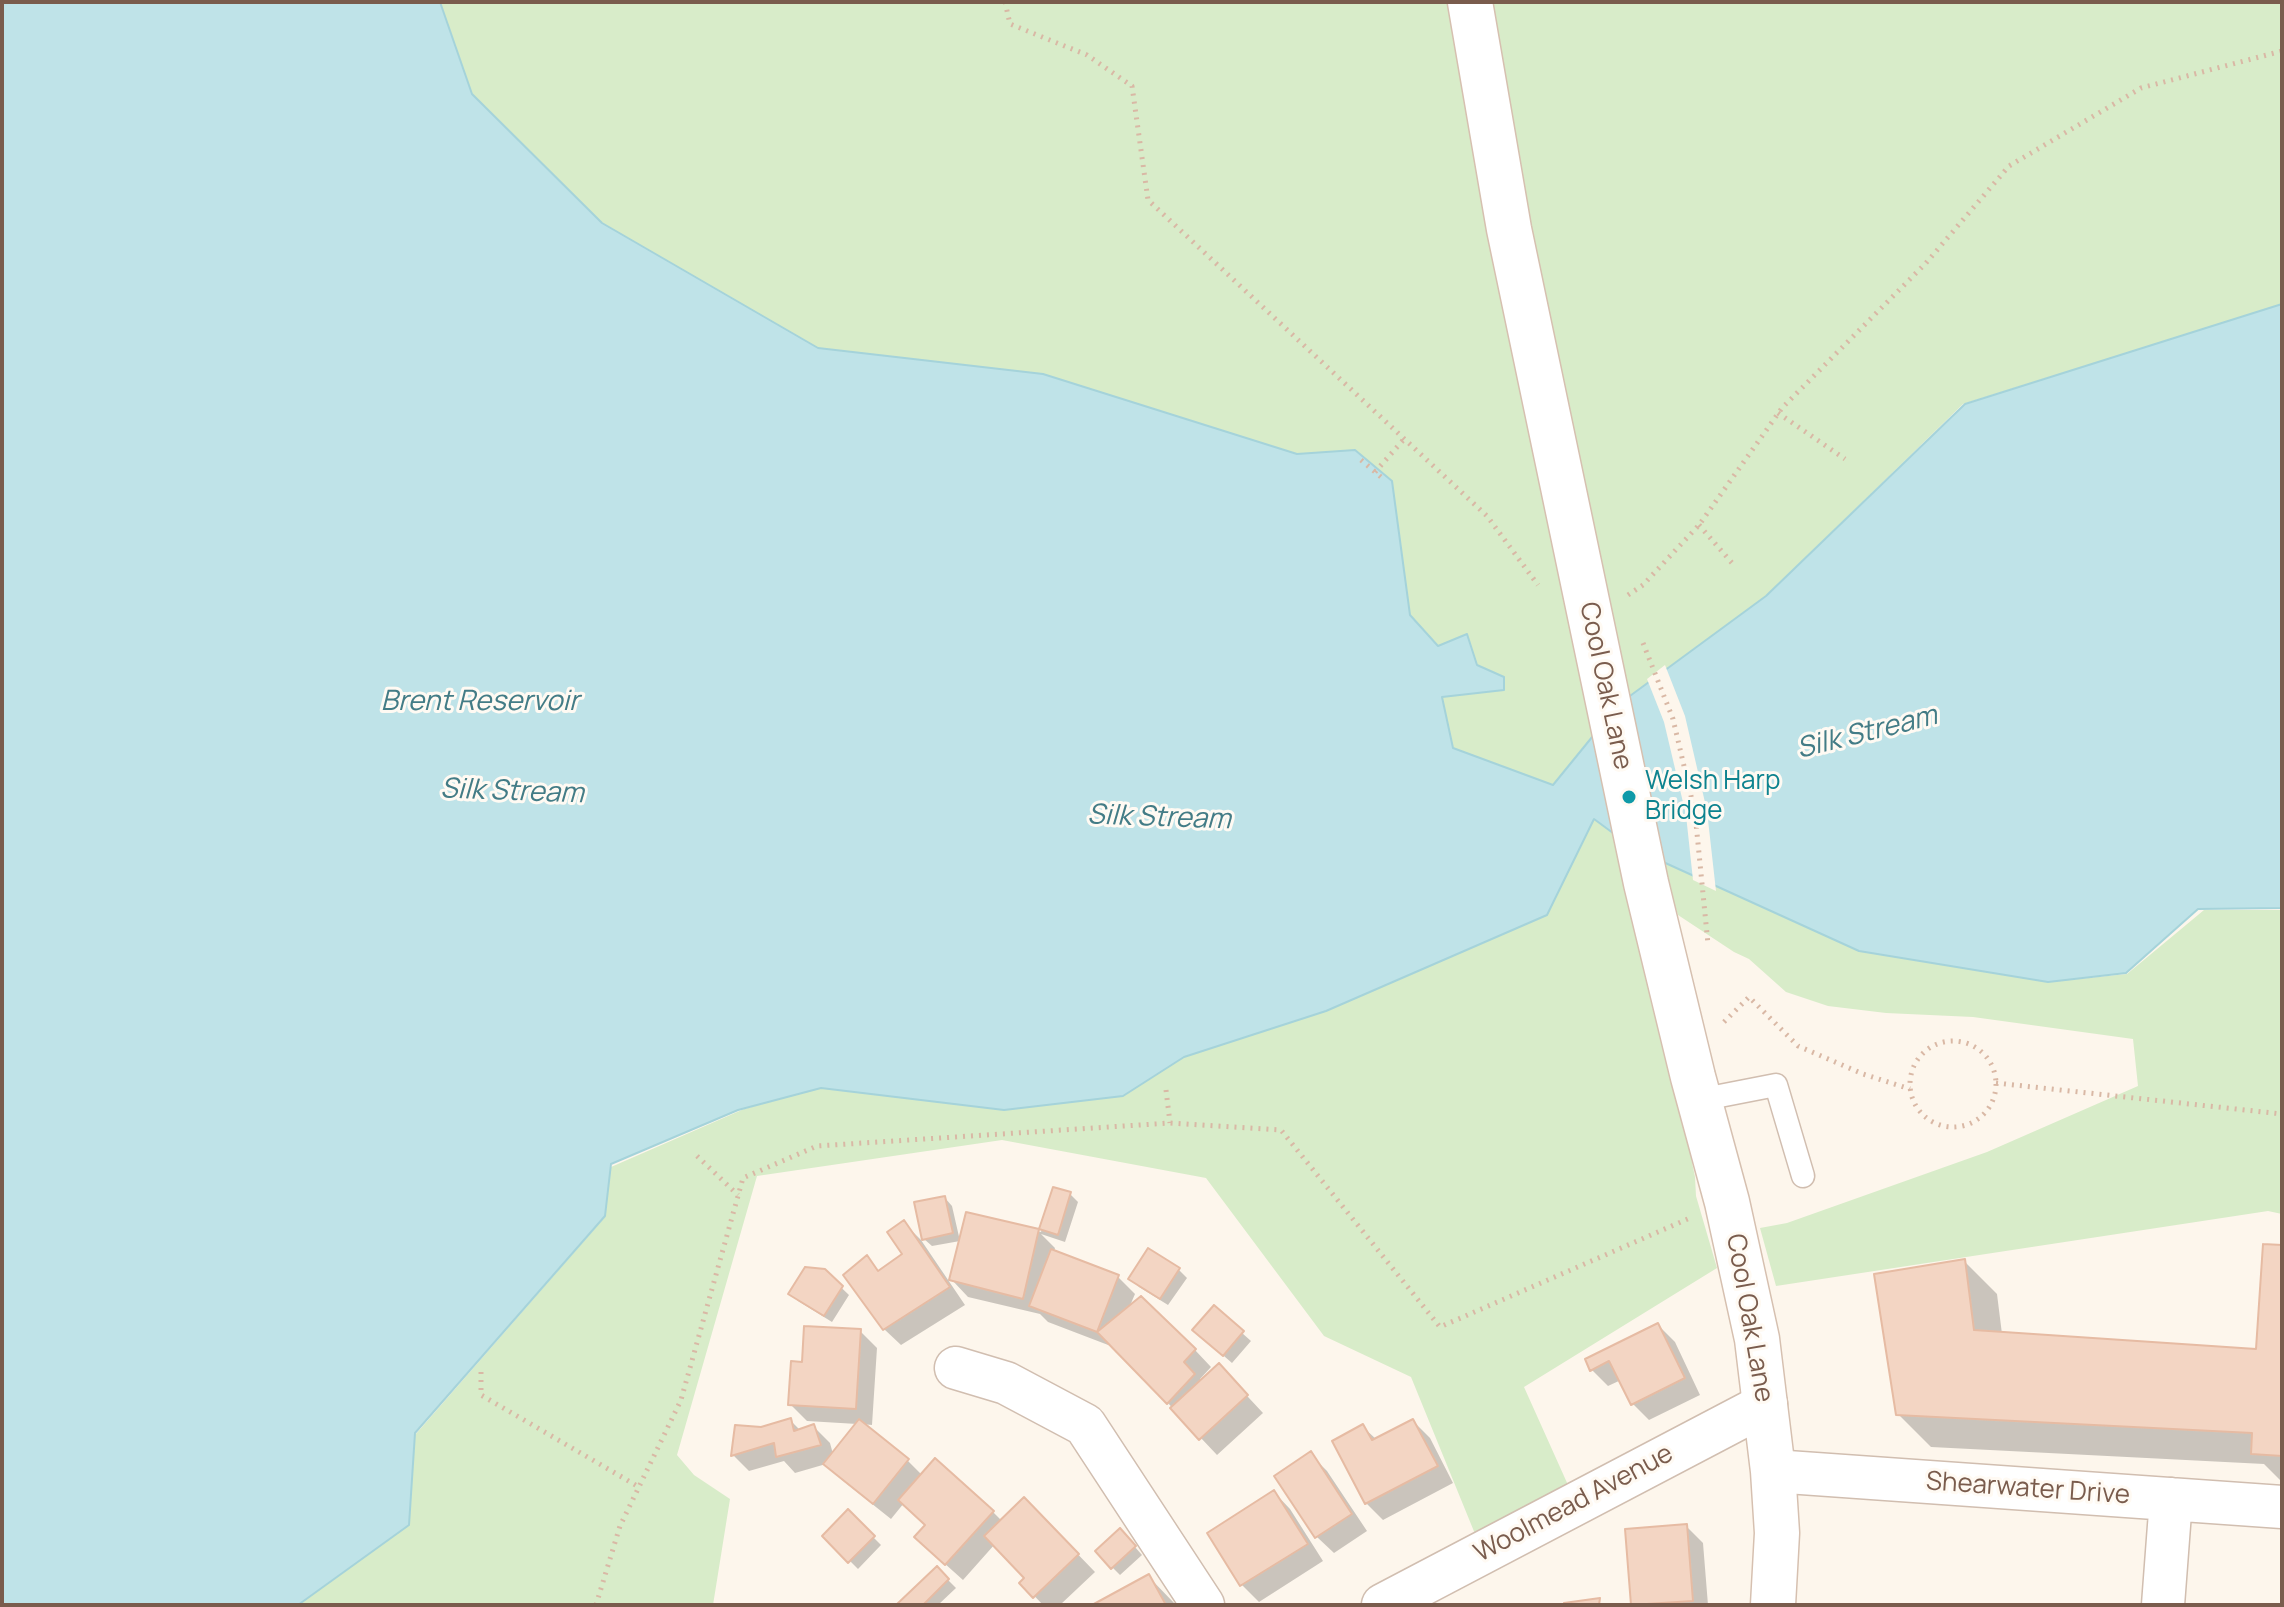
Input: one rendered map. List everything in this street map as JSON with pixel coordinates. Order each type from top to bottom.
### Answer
[{"type":"street","name":"Cool Oak Lane","points":[[1470,2],[1509,229],[1646,883],[1727,1202],[1757,1339],[1777,1533],[1773,1605]]},
{"type":"street","points":[[956,1368],[1006,1383],[1085,1425],[1203,1605]]},
{"type":"street","name":"Woolmead Avenue","points":[[1383,1605],[1766,1404]]},
{"type":"street","name":"Shearwater Drive","points":[[1773,1471],[2282,1507]]},
{"type":"street","points":[[2163,1605],[2171,1499]]},
{"type":"lane","points":[[1699,1100],[1776,1085],[1803,1176]]},
{"type":"path","points":[[1005,2],[1010,24],[1087,55],[1132,86],[1148,200],[1487,516],[1540,588]]},
{"type":"path","points":[[1624,598],[1643,585],[1699,525],[1778,413],[1926,263],[2009,166],[2141,88],[2282,51]]},
{"type":"path","points":[[1778,413],[1845,459]]},
{"type":"path","points":[[1375,472],[1405,438]]},
{"type":"path","points":[[1361,460],[1381,477]]},
{"type":"path","points":[[1699,525],[1732,563]]},
{"type":"path","points":[[1646,650],[1673,719],[1695,813],[1708,931]]},
{"type":"path","points":[[1719,1027],[1749,997],[1798,1046],[1863,1074],[1910,1089]]},
{"type":"path","points":[[1964,1042],[1986,1057],[1994,1069],[1994,1097],[1988,1111],[1976,1121],[1963,1126],[1948,1128],[1934,1123],[1922,1114],[1910,1089],[1916,1062],[1937,1044],[1964,1042]]},
{"type":"path","points":[[1996,1083],[2282,1114]]},
{"type":"path","points":[[1166,1090],[1170,1123]]},
{"type":"path","points":[[596,1605],[620,1526],[681,1400],[743,1178],[817,1146],[1170,1123],[1281,1130],[1440,1327],[1727,1202]]},
{"type":"path","points":[[697,1156],[738,1195]]},
{"type":"path","points":[[481,1372],[481,1395],[639,1487]]},
{"type":"green space","points":[[440,2],[2282,2],[2282,304],[1963,404],[1766,596],[1619,704],[1553,785],[1453,748],[1441,697],[1503,690],[1477,665],[1438,646],[1410,615],[1392,481],[1355,451],[1297,454],[1043,374],[818,348],[602,223],[472,94]]},
{"type":"green space","points":[[1594,819],[1617,836],[1652,1006],[1678,1095],[1696,1196],[1717,1268],[1524,1387],[1577,1505],[1482,1551],[1411,1377],[1324,1336],[1206,1178],[1002,1140],[757,1176],[677,1455],[694,1475],[730,1499],[713,1605],[298,1605],[406,1525],[415,1435],[604,1218],[611,1167],[744,1109],[821,1088],[1004,1110],[1123,1096],[1184,1057],[1326,1011]]},
{"type":"green space","points":[[1661,861],[1859,951],[2048,982],[2127,974],[2204,910],[2282,910],[2282,1214],[2268,1211],[1776,1286],[1760,1228],[1787,1223],[1987,1152],[2138,1086],[2133,1039],[1973,1017],[1886,1013],[1828,1006],[1786,992],[1749,959],[1678,915]]},
{"type":"water","name":"Brent Reservoir","points":[[2,2],[440,2],[472,94],[602,223],[818,348],[1043,374],[1297,454],[1355,450],[1392,481],[1410,615],[1438,646],[1467,634],[1477,665],[1504,677],[1504,690],[1442,697],[1453,748],[1553,785],[1619,704],[1766,596],[1965,404],[2282,304],[2282,908],[2198,909],[2126,973],[2048,982],[1859,951],[1661,861],[1594,819],[1547,915],[1326,1011],[1184,1057],[1123,1096],[1004,1110],[821,1088],[738,1110],[611,1164],[605,1216],[415,1433],[409,1525],[298,1605],[2,1605]]},
{"type":"pier","points":[[1665,665],[1685,716],[1707,811],[1716,891],[1693,880],[1686,815],[1664,722],[1647,679]]},
{"type":"building","points":[[1053,1187],[1071,1192],[1058,1235],[1039,1229]]},
{"type":"building","points":[[945,1196],[953,1233],[922,1240],[914,1202]]},
{"type":"building","points":[[966,1212],[1039,1229],[1023,1299],[949,1280]]},
{"type":"building","points":[[904,1220],[950,1287],[883,1330],[843,1275],[867,1255],[878,1271],[902,1254],[887,1232]]},
{"type":"building","points":[[2263,1244],[2282,1245],[2282,1456],[2251,1454],[2252,1433],[1896,1415],[1874,1274],[1965,1259],[1974,1330],[2256,1349]]},
{"type":"building","points":[[1148,1248],[1180,1268],[1160,1299],[1128,1279]]},
{"type":"building","points":[[1051,1249],[1119,1275],[1097,1332],[1029,1306]]},
{"type":"building","points":[[805,1267],[825,1269],[843,1286],[824,1316],[788,1294]]},
{"type":"building","points":[[1141,1296],[1196,1349],[1184,1362],[1195,1374],[1167,1404],[1097,1332]]},
{"type":"building","points":[[1214,1305],[1244,1331],[1223,1356],[1192,1330]]},
{"type":"building","points":[[1658,1323],[1685,1378],[1631,1405],[1609,1361],[1590,1371],[1585,1359]]},
{"type":"building","points":[[804,1326],[861,1329],[856,1409],[788,1405],[791,1361],[802,1362]]},
{"type":"building","points":[[1219,1363],[1248,1395],[1199,1440],[1170,1408]]},
{"type":"building","points":[[791,1418],[794,1431],[814,1424],[821,1445],[776,1457],[774,1443],[731,1456],[735,1425],[761,1427]]},
{"type":"building","points":[[859,1419],[909,1459],[873,1504],[823,1464]]},
{"type":"building","points":[[1413,1419],[1438,1466],[1365,1504],[1332,1441],[1363,1424],[1372,1440]]},
{"type":"building","points":[[1311,1451],[1352,1514],[1315,1538],[1274,1476]]},
{"type":"building","points":[[935,1458],[994,1511],[945,1565],[914,1537],[925,1525],[898,1500]]},
{"type":"building","points":[[1274,1490],[1308,1544],[1240,1586],[1207,1533]]},
{"type":"building","points":[[1024,1497],[1079,1554],[1033,1598],[1019,1583],[1024,1578],[984,1536]]},
{"type":"building","points":[[848,1509],[875,1536],[848,1563],[822,1536]]},
{"type":"building","points":[[1687,1524],[1693,1601],[1631,1605],[1625,1529]]},
{"type":"building","points":[[1120,1528],[1136,1546],[1111,1569],[1095,1551]]},
{"type":"building","points":[[937,1566],[949,1579],[923,1605],[896,1605]]},
{"type":"building","points":[[1149,1574],[1166,1605],[1092,1605]]},
{"type":"building","points":[[1600,1598],[1599,1605],[1564,1603]]},
{"type":"place","name":"Welsh Harp Bridge","points":[[1629,797]]},
{"type":"water label","name":"Silk Stream","points":[[1867,733]]},
{"type":"water label","name":"Silk Stream","points":[[512,792]]},
{"type":"water label","name":"Silk Stream","points":[[1159,818]]}]
